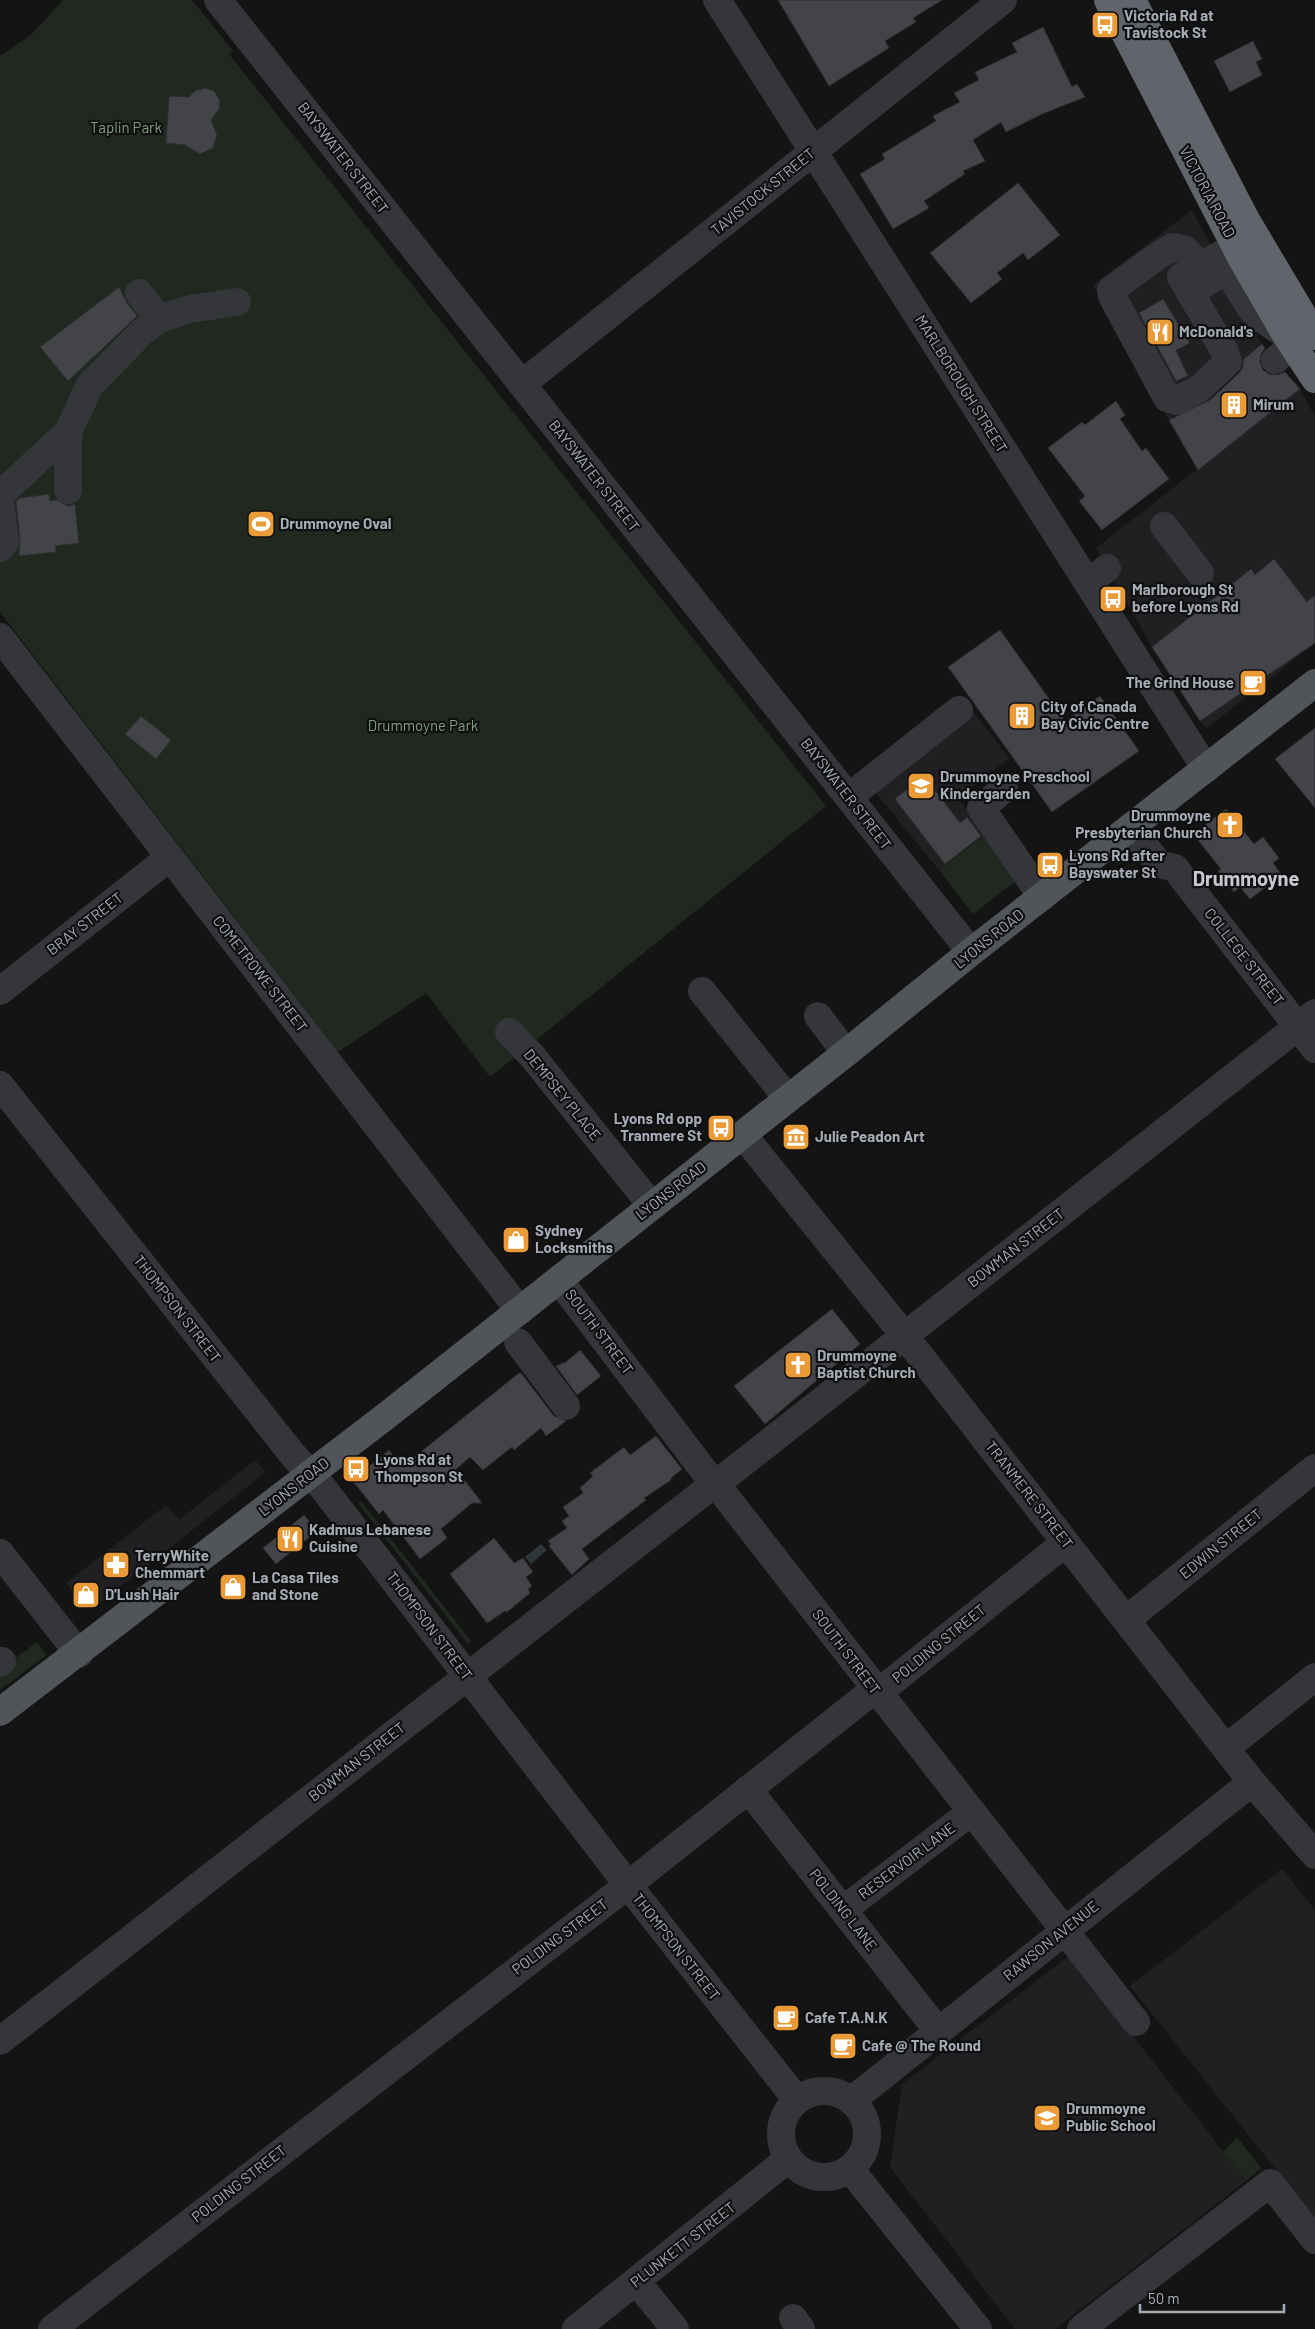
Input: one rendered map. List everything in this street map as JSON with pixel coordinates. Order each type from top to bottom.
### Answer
[{"type":"highway","name":"VICTORIA ROAD","points":[[1108,0],[1236,247],[1292,344],[1315,379]]},
{"type":"highway","name":"VICTORIA ROAD","points":[[1132,0],[1246,220],[1292,344]]},
{"type":"main road","name":"LYONS ROAD","points":[[0,1712],[78,1654],[520,1311],[971,952],[1315,683]]},
{"type":"street","name":"BAYSWATER STREET","points":[[218,0],[971,952]]},
{"type":"street","name":"MARLBOROUGH STREET","points":[[717,0],[813,152],[1097,575],[1129,628],[1206,769]]},
{"type":"street","name":"TAVISTOCK STREET","points":[[522,384],[1004,0]]},
{"type":"street","points":[[1173,247],[1186,250],[1190,279],[1228,357],[1225,367],[1199,389],[1176,401],[1167,398],[1112,296],[1111,290],[1159,254],[1173,247]]},
{"type":"street","points":[[1190,279],[1236,247]]},
{"type":"street","points":[[1190,279],[1230,274],[1255,313],[1292,344]]},
{"type":"street","points":[[139,293],[159,319]]},
{"type":"street","points":[[0,495],[68,432],[90,385],[142,332],[159,319],[190,308],[238,302]]},
{"type":"street","points":[[68,432],[68,490]]},
{"type":"street","points":[[0,502],[5,542],[0,548]]},
{"type":"street","points":[[1164,526],[1200,573]]},
{"type":"street","name":"COMETROWE STREET","points":[[0,637],[520,1311]]},
{"type":"street","points":[[849,797],[959,710]]},
{"type":"street","points":[[1004,789],[981,808],[1042,897]]},
{"type":"street","name":"COLLEGE STREET","points":[[1130,828],[1159,864],[1175,868],[1306,1020],[1315,1049]]},
{"type":"street","name":"BRAY STREET","points":[[0,991],[170,857]]},
{"type":"street","points":[[702,991],[788,1099]]},
{"type":"street","points":[[818,1016],[846,1053]]},
{"type":"street","name":"BOWMAN STREET","points":[[0,2041],[715,1484],[1306,1020]]},
{"type":"street","name":"DEMPSEY PLACE","points":[[509,1032],[533,1057],[652,1206]]},
{"type":"street","name":"THOMPSON STREET","points":[[0,1086],[287,1448],[311,1473],[628,1885],[797,2100]]},
{"type":"street","name":"TRANMERE STREET","points":[[743,1135],[904,1335],[1252,1782],[1315,1855]]},
{"type":"street","name":"SOUTH STREET","points":[[559,1280],[715,1484],[1136,2022]]},
{"type":"street","points":[[518,1342],[566,1406]]},
{"type":"street","name":"EDWIN STREET","points":[[1126,1620],[1315,1468]]},
{"type":"street","name":"POLDING STREET","points":[[52,2329],[628,1885],[865,1697],[890,1684],[1065,1543]]},
{"type":"street","points":[[0,1554],[78,1654]]},
{"type":"street","points":[[1226,1748],[1315,1677]]},
{"type":"street","name":"RAWSON AVENUE","points":[[851,2101],[1252,1782]]},
{"type":"street","name":"POLDING LANE","points":[[748,1789],[938,2031]]},
{"type":"street","name":"RESERVOIR LANE","points":[[843,1910],[971,1812]]},
{"type":"street","points":[[824,2091],[838,2094],[851,2101],[862,2116],[867,2135],[859,2159],[850,2169],[838,2175],[824,2177],[810,2175],[782,2164],[780,2135],[782,2122],[788,2110],[797,2100],[810,2093],[824,2091]]},
{"type":"street","name":"PLUNKETT STREET","points":[[576,2329],[782,2164]]},
{"type":"street","points":[[850,2169],[978,2329]]},
{"type":"street","points":[[1081,2329],[1270,2183],[1315,2240]]},
{"type":"street","points":[[636,2281],[675,2329]]},
{"type":"shaded area","points":[[1192,210],[1262,344],[1169,420],[1093,285]]},
{"type":"shaded area","points":[[1300,389],[1315,417],[1315,643],[1206,729],[1152,647],[1096,548]]},
{"type":"shaded area","name":"Drummoyne Preschool Kindergarden","points":[[962,697],[1009,758],[958,798],[986,834],[939,870],[861,775]]},
{"type":"shaded area","points":[[255,1460],[266,1472],[92,1609],[84,1608],[66,1583],[166,1505],[179,1520]]},
{"type":"shaded area","points":[[541,1544],[547,1550],[531,1564],[525,1557]]},
{"type":"shaded area","points":[[1282,1869],[1315,1910],[1315,2219],[1130,1986]]},
{"type":"shaded area","name":"Drummoyne Public School","points":[[1070,1955],[1246,2181],[1055,2329],[1015,2329],[890,2167],[902,2084]]},
{"type":"green space","name":"Drummoyne Park","points":[[63,0],[192,0],[233,51],[229,54],[826,806],[490,1077],[426,993],[338,1052],[0,612],[0,56],[32,34]]},
{"type":"green space","points":[[986,834],[1020,878],[973,914],[939,870]]},
{"type":"green space","points":[[361,1501],[471,1641],[468,1644],[358,1503]]},
{"type":"green space","points":[[37,1642],[47,1655],[0,1690],[0,1670]]},
{"type":"green space","points":[[1237,2137],[1261,2168],[1246,2181],[1223,2152]]},
{"type":"building","points":[[778,0],[942,0],[913,18],[916,22],[885,41],[889,48],[829,86]]},
{"type":"building","points":[[1043,27],[1072,87],[1077,84],[1085,97],[1042,114],[1006,132],[1001,122],[973,140],[985,161],[963,171],[965,174],[924,201],[929,208],[893,229],[860,174],[885,159],[882,154],[936,121],[933,116],[960,102],[954,93],[979,80],[975,72],[1017,52],[1012,43]]},
{"type":"building","points":[[1253,41],[1262,59],[1256,62],[1262,75],[1230,92],[1214,61]]},
{"type":"building","points":[[205,88],[214,91],[220,100],[219,109],[211,120],[217,135],[213,148],[200,154],[185,145],[166,143],[169,96],[189,97],[195,91]]},
{"type":"building","points":[[1018,183],[1060,235],[1028,260],[1023,253],[997,273],[1002,279],[971,303],[930,253]]},
{"type":"building","points":[[119,287],[127,303],[137,316],[68,381],[40,347]]},
{"type":"building","name":"McDonald's","points":[[1163,299],[1190,343],[1176,350],[1188,376],[1176,381],[1139,313]]},
{"type":"building","name":"Mirum","points":[[1262,344],[1265,348],[1261,354],[1260,362],[1263,370],[1269,374],[1277,375],[1285,372],[1300,389],[1198,470],[1169,420],[1210,400],[1239,373],[1243,367],[1243,360]]},
{"type":"building","points":[[1116,401],[1125,415],[1120,419],[1142,451],[1146,448],[1169,479],[1102,530],[1079,501],[1085,496],[1048,448],[1082,422],[1085,425]]},
{"type":"building","points":[[49,494],[50,501],[57,500],[68,506],[75,504],[79,543],[55,546],[56,552],[19,556],[20,540],[16,502],[20,498]]},
{"type":"building","points":[[1274,559],[1307,602],[1315,595],[1315,643],[1200,721],[1152,647],[1251,569],[1255,575]]},
{"type":"building","name":"City of Canada Bay Civic Centre","points":[[1000,630],[1065,721],[1100,696],[1139,751],[1052,812],[948,667]]},
{"type":"building","points":[[141,716],[171,740],[156,759],[125,734]]},
{"type":"building","points":[[1315,728],[1315,808],[1275,759]]},
{"type":"building","points":[[924,776],[960,823],[967,817],[981,836],[945,864],[895,799]]},
{"type":"building","points":[[1226,809],[1254,844],[1263,837],[1279,858],[1273,863],[1282,875],[1250,899],[1240,887],[1234,892],[1218,871],[1221,869],[1193,834]]},
{"type":"building","name":"Drummoyne Baptist Church","points":[[832,1309],[860,1344],[765,1424],[734,1386]]},
{"type":"building","points":[[580,1350],[601,1376],[577,1395],[556,1366],[566,1362]]},
{"type":"building","points":[[521,1373],[554,1416],[566,1421],[546,1436],[541,1428],[514,1450],[512,1447],[483,1470],[470,1457],[456,1469],[482,1503],[472,1503],[441,1529],[447,1538],[420,1559],[383,1510],[379,1514],[352,1480],[389,1450],[402,1467]]},
{"type":"building","points":[[656,1436],[682,1469],[671,1480],[644,1498],[646,1500],[582,1549],[589,1559],[572,1575],[549,1546],[551,1544],[548,1541],[567,1528],[562,1521],[569,1516],[563,1507],[583,1493],[580,1488],[593,1476],[590,1473],[624,1447],[630,1455]]},
{"type":"building","name":"Kadmus Lebanese Cuisine","points":[[304,1515],[317,1531],[276,1564],[263,1548]]},
{"type":"building","points":[[494,1538],[514,1563],[523,1558],[533,1572],[526,1577],[532,1586],[528,1589],[530,1593],[507,1612],[505,1611],[487,1623],[450,1574]]},
{"type":"place","name":"Victoria Rd at Tavistock St","points":[[1105,25]]},
{"type":"place","name":"McDonald's","points":[[1160,332]]},
{"type":"place","name":"Mirum","points":[[1234,405]]},
{"type":"place","name":"Drummoyne Oval","points":[[261,524]]},
{"type":"place","name":"Marlborough St before Lyons Rd","points":[[1113,599]]},
{"type":"place","name":"The Grind House","points":[[1253,683]]},
{"type":"place","name":"City of Canada Bay Civic Centre","points":[[1022,716]]},
{"type":"place","name":"Drummoyne Preschool Kindergarden","points":[[921,786]]},
{"type":"place","name":"Drummoyne Presbyterian Church","points":[[1230,825]]},
{"type":"place","name":"Lyons Rd after Bayswater St","points":[[1050,865]]},
{"type":"place","name":"Lyons Rd opp Tranmere St","points":[[721,1128]]},
{"type":"place","name":"Julie Peadon Art","points":[[796,1137]]},
{"type":"place","name":"Sydney Locksmiths","points":[[516,1240]]},
{"type":"place","name":"Drummoyne Baptist Church","points":[[798,1365]]},
{"type":"place","name":"Lyons Rd at Thompson St","points":[[356,1469]]},
{"type":"place","name":"Kadmus Lebanese Cuisine","points":[[290,1539]]},
{"type":"place","name":"TerryWhite Chemmart","points":[[116,1565]]},
{"type":"place","name":"La Casa Tiles and Stone","points":[[233,1587]]},
{"type":"place","name":"D'Lush Hair","points":[[86,1595]]},
{"type":"place","name":"Cafe T.A.N.K","points":[[786,2018]]},
{"type":"place","name":"Cafe @ The Round","points":[[843,2046]]},
{"type":"place","name":"Drummoyne Public School","points":[[1047,2118]]},
{"type":"district","name":"Drummoyne","points":[[1246,879]]},
{"type":"park label","name":"Taplin Park","points":[[126,128]]}]
